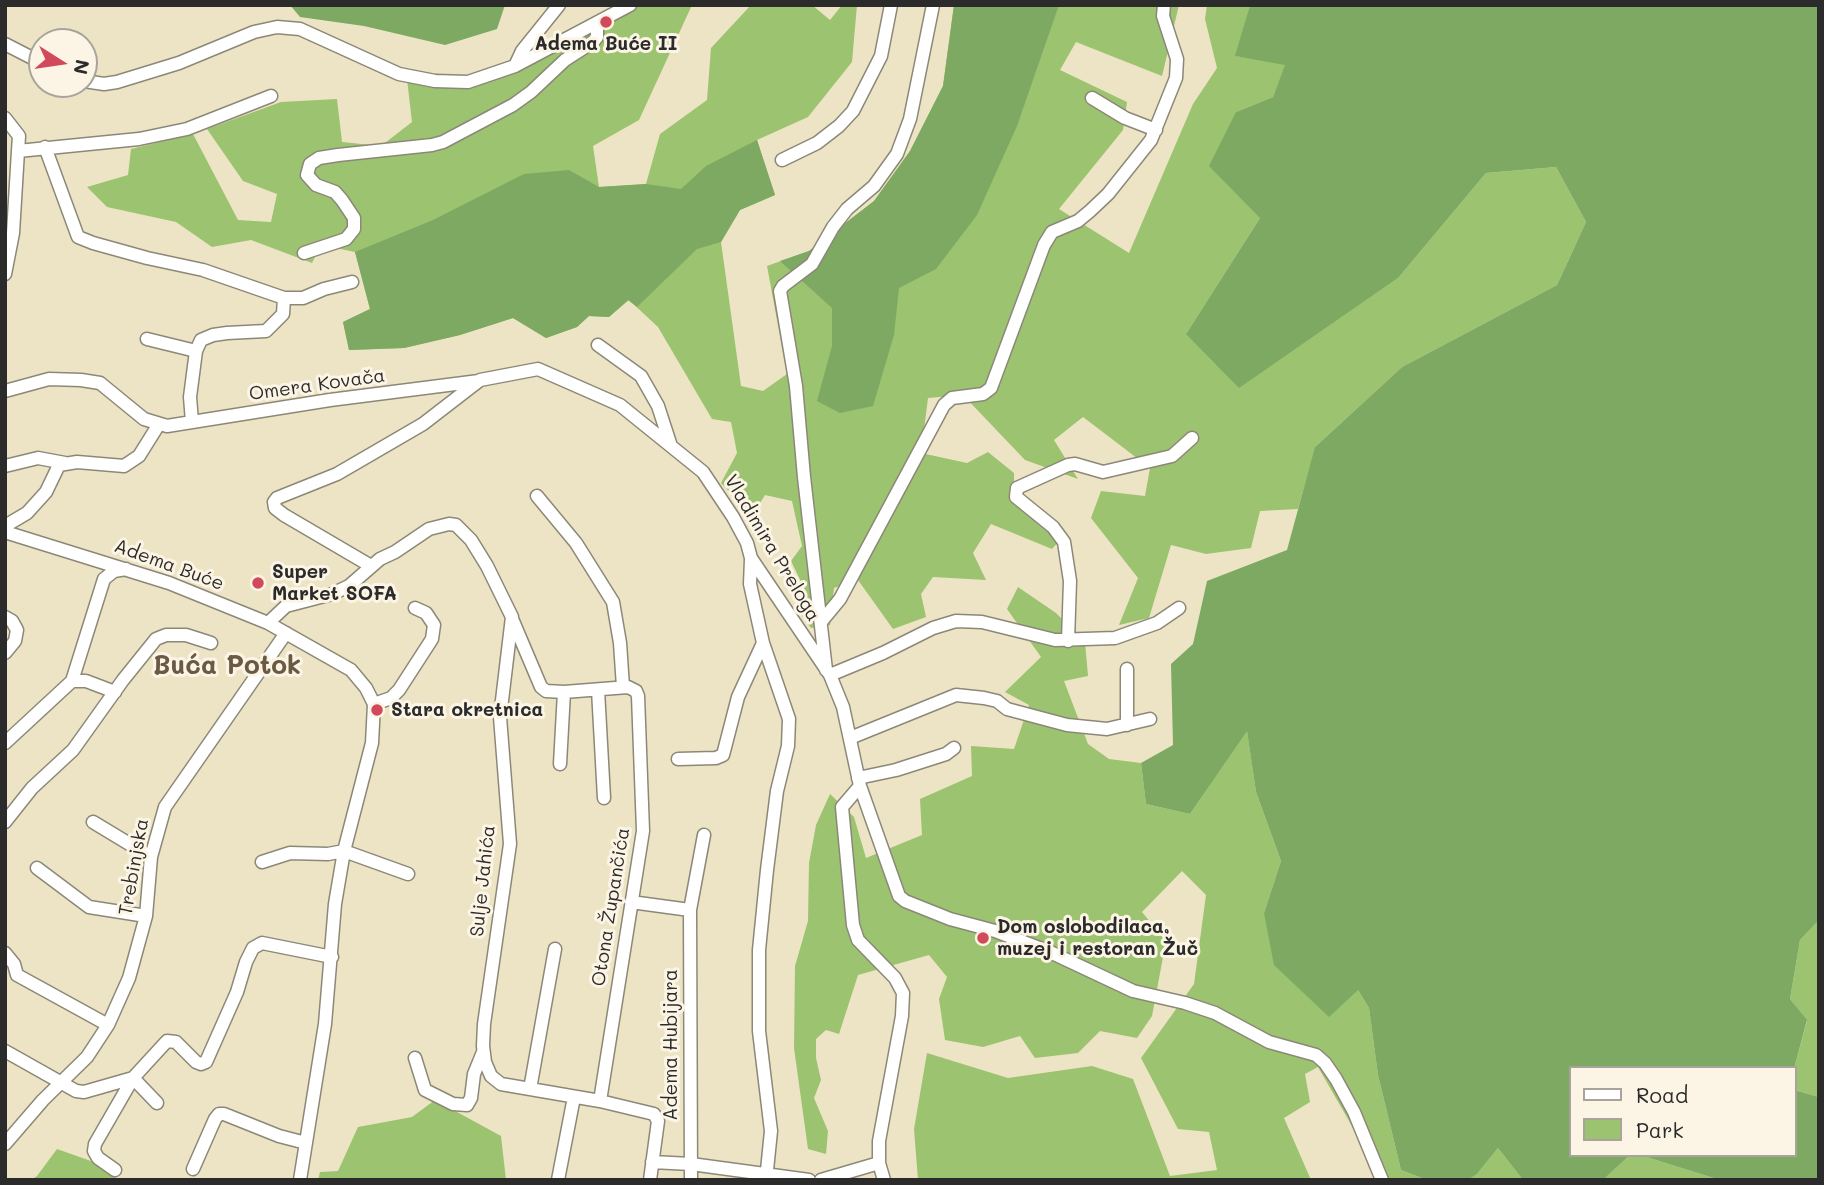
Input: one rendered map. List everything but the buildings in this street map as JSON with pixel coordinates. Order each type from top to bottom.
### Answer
[{"type":"street","points":[[515,66],[522,51],[559,5]]},
{"type":"street","points":[[98,83],[117,82],[178,63],[254,32],[277,27],[300,29],[399,74],[435,81],[468,82],[515,66],[630,5]]},
{"type":"street","points":[[782,160],[817,143],[853,111],[881,56],[891,5]]},
{"type":"street","points":[[933,5],[916,95],[897,154],[874,186],[847,209],[833,227],[812,264],[783,286],[780,292],[796,386],[804,477],[828,672],[883,653],[933,628],[956,621],[982,622],[1055,640],[1115,638],[1157,623],[1179,608]]},
{"type":"street","points":[[821,622],[846,589],[944,405],[952,398],[983,394],[991,388],[1044,245],[1052,232],[1078,222],[1108,194],[1156,130],[1176,78],[1177,60],[1163,16],[1164,5]]},
{"type":"street","points":[[304,253],[346,239],[354,229],[354,218],[342,200],[335,192],[316,185],[307,175],[310,164],[319,158],[421,147],[443,142],[513,105],[531,92],[565,60],[593,42],[597,37],[597,23]]},
{"type":"street","points":[[5,44],[28,56]]},
{"type":"street","points":[[18,151],[139,139],[187,129],[271,96]]},
{"type":"street","points":[[1092,99],[1125,118],[1156,130]]},
{"type":"street","points":[[5,118],[19,136],[12,233],[5,275]]},
{"type":"street","points":[[46,147],[78,237],[146,258],[203,270],[284,298],[303,298],[352,282]]},
{"type":"street","points":[[5,157],[17,168]]},
{"type":"street","points":[[192,422],[190,397],[195,351],[201,340],[214,335],[266,331],[283,314],[284,298]]},
{"type":"street","points":[[148,339],[195,351]]},
{"type":"street","points":[[598,345],[641,376],[654,398],[671,446]]},
{"type":"street","name":"Vladimira Preloga","points":[[371,566],[284,515],[275,508],[276,498],[337,474],[423,425],[481,380],[538,369],[620,405],[704,472],[747,543],[751,558],[828,672],[843,707],[859,782],[895,888],[905,901],[950,919],[995,931],[1050,951],[1133,991],[1214,1013],[1269,1042],[1316,1055],[1336,1079],[1382,1180]]},
{"type":"street","points":[[5,391],[49,379],[100,383],[144,419],[159,424],[139,456],[124,466],[65,463],[38,458],[5,466]]},
{"type":"street","name":"Omera Kovača","points":[[159,424],[167,426],[481,380]]},
{"type":"street","points":[[1068,640],[1070,581],[1064,542],[1053,527],[1016,497],[1017,488],[1064,466],[1075,464],[1103,472],[1171,456],[1192,438]]},
{"type":"street","points":[[5,526],[27,513],[46,492],[55,470],[65,463]]},
{"type":"street","name":"Otona Župančića","points":[[537,496],[576,543],[613,603],[620,643],[623,687],[632,689],[638,696],[640,790],[644,818],[600,1101]]},
{"type":"street","points":[[268,623],[286,606],[332,594],[349,586],[371,566],[429,529],[456,525],[471,540],[487,566],[541,687],[546,691],[564,692],[623,687]]},
{"type":"street","name":"Adema Buće","points":[[5,532],[169,583],[268,623],[351,670],[366,688],[374,704]]},
{"type":"street","points":[[751,558],[750,584],[763,643],[789,719],[788,746],[777,791],[759,950],[759,1031],[771,1132],[766,1177]]},
{"type":"street","points":[[5,743],[72,681],[104,579],[114,571],[126,569]]},
{"type":"street","points":[[300,1180],[325,1024],[335,904],[344,850],[372,743],[374,704],[391,698],[399,690],[432,639],[434,625],[426,613],[415,608]]},
{"type":"street","points":[[5,617],[12,621],[16,631],[15,641],[5,653]]},
{"type":"street","name":"Sulje Jahića","points":[[512,617],[500,717],[510,844],[484,1024],[485,1062],[491,1076],[501,1084],[600,1101],[654,1114],[658,1121],[650,1180]]},
{"type":"street","name":"Trebinjska","points":[[5,1144],[43,1100],[88,1057],[108,1025],[129,978],[146,916],[151,857],[165,807],[286,632]]},
{"type":"street","points":[[5,821],[32,788],[73,750],[156,639],[166,635],[186,635],[211,643]]},
{"type":"street","points":[[678,759],[716,758],[723,755],[738,697],[763,643]]},
{"type":"street","points":[[1127,668],[1127,725]]},
{"type":"street","points":[[72,681],[86,681],[115,692]]},
{"type":"street","points":[[598,690],[604,798]]},
{"type":"street","points":[[560,764],[564,692]]},
{"type":"street","points":[[850,738],[956,695],[997,701],[1007,709],[1067,724],[1107,729],[1150,719]]},
{"type":"street","points":[[884,1180],[879,1163],[879,1140],[902,1016],[903,993],[895,978],[858,940],[853,925],[842,807],[859,782],[946,754],[954,748]]},
{"type":"street","points":[[93,822],[151,857]]},
{"type":"street","name":"Adema Hubijara","points":[[691,1180],[690,910],[704,835]]},
{"type":"street","points":[[262,862],[290,853],[327,854],[344,850],[408,874]]},
{"type":"street","points":[[37,868],[89,907],[146,916]]},
{"type":"street","points":[[631,902],[690,910]]},
{"type":"street","points":[[115,1170],[98,1158],[93,1151],[94,1144],[133,1078],[167,1041],[176,1042],[196,1062],[206,1062],[253,948],[262,943],[332,957]]},
{"type":"street","points":[[530,1089],[555,949]]},
{"type":"street","points":[[5,953],[14,964],[17,975],[108,1025]]},
{"type":"street","points":[[5,1051],[76,1091],[84,1092],[133,1078]]},
{"type":"street","points":[[415,1058],[425,1090],[453,1104],[467,1105],[471,1098],[474,1074],[484,1052]]},
{"type":"street","points":[[133,1078],[157,1103]]},
{"type":"street","points":[[558,1180],[574,1097]]},
{"type":"street","points":[[194,1169],[219,1114],[306,1143]]},
{"type":"street","points":[[652,1162],[691,1164],[766,1177],[809,1180]]},
{"type":"street","points":[[821,1180],[879,1163]]},
{"type":"green space","points":[[290,5],[505,5],[497,29],[445,45],[364,26],[300,17]]},
{"type":"green space","points":[[634,5],[692,5],[639,120],[593,146],[599,187],[646,184],[660,134],[707,100],[711,48],[751,5],[812,5],[830,20],[842,5],[857,5],[852,62],[808,117],[757,140],[775,195],[740,210],[721,242],[741,386],[763,391],[787,374],[767,266],[809,251],[874,201],[910,151],[943,86],[954,5],[1179,5],[1162,76],[1076,42],[1060,70],[1127,102],[1123,130],[1059,209],[1129,253],[1193,104],[1217,68],[1205,19],[1207,5],[1250,5],[1236,56],[1286,64],[1273,97],[1236,112],[1260,218],[1186,334],[1399,277],[1486,173],[1556,167],[1586,222],[1557,285],[1402,367],[1316,446],[1298,509],[1260,511],[1251,548],[1206,554],[1171,545],[1149,618],[1119,625],[1138,578],[1091,518],[1101,491],[1145,496],[1150,468],[1083,417],[1054,440],[1078,479],[1025,460],[963,395],[928,398],[921,453],[967,463],[988,452],[1014,473],[1014,501],[1060,540],[1052,549],[991,524],[973,553],[986,580],[933,577],[921,594],[926,617],[893,629],[858,580],[834,588],[830,625],[811,628],[796,608],[805,590],[791,561],[802,546],[792,501],[765,495],[752,516],[721,483],[737,453],[731,422],[712,419],[658,327],[629,300],[609,317],[589,316],[577,327],[546,338],[513,318],[460,335],[404,348],[349,350],[343,322],[370,309],[355,252],[321,245],[312,263],[251,240],[212,247],[176,222],[107,207],[87,187],[128,175],[131,149],[193,134],[238,220],[271,222],[277,194],[243,181],[207,129],[281,102],[337,99],[342,142],[381,146],[412,122],[407,79],[510,74],[620,18]]},
{"type":"green space","points":[[954,5],[1059,5],[1017,126],[977,215],[936,269],[899,288],[894,335],[873,406],[840,413],[817,401],[832,346],[832,308],[780,261],[809,251],[874,201],[910,151],[943,86]]},
{"type":"green space","points":[[1250,5],[1819,5],[1819,920],[1800,940],[1790,999],[1807,1020],[1795,1066],[1568,1066],[1568,1157],[1628,1157],[1603,1180],[1523,1180],[1498,1148],[1477,1174],[1468,1180],[1427,1180],[1401,1170],[1378,1075],[1369,1008],[1358,990],[1329,1017],[1274,965],[1264,913],[1281,861],[1256,792],[1247,731],[1190,814],[1146,804],[1141,763],[1173,745],[1171,664],[1193,644],[1207,581],[1287,550],[1315,447],[1402,367],[1557,285],[1586,222],[1556,167],[1486,173],[1399,277],[1239,388],[1186,334],[1260,218],[1209,166],[1236,112],[1273,97],[1285,65],[1235,56]]},
{"type":"green space","points":[[757,140],[775,195],[740,210],[721,242],[697,249],[637,307],[628,300],[609,317],[589,316],[577,327],[546,338],[513,318],[460,335],[404,348],[349,350],[343,322],[370,309],[355,252],[433,220],[524,174],[569,170],[599,187],[646,184],[681,189],[706,166]]},
{"type":"green space","points":[[1018,587],[1056,613],[1085,642],[1088,676],[1064,681],[1088,744],[1109,759],[1141,763],[1146,804],[1190,814],[1247,730],[1256,792],[1281,861],[1264,913],[1358,990],[1369,1008],[1378,1075],[1401,1170],[1427,1180],[1383,1180],[1318,1067],[1305,1074],[1310,1102],[1284,1118],[1311,1180],[918,1180],[914,1129],[927,1053],[1008,1078],[1092,1066],[1133,1079],[1170,1176],[1217,1170],[1209,1132],[1178,1129],[1141,1058],[1194,984],[1206,895],[1182,871],[1142,912],[1166,941],[1152,1016],[1137,1038],[1100,1031],[1078,1053],[1035,1058],[1020,1036],[983,1047],[945,1040],[939,999],[947,977],[929,955],[858,975],[839,1034],[826,1030],[816,1039],[816,1058],[821,1080],[814,1098],[828,1131],[826,1154],[808,1149],[794,1048],[795,966],[808,921],[809,863],[816,825],[830,794],[854,817],[866,858],[922,835],[920,799],[972,776],[971,746],[1014,749],[1029,705],[1005,692],[1041,657],[1007,609]]},
{"type":"green space","points":[[1819,920],[1819,1097],[1796,1091],[1795,1066],[1807,1021],[1790,999],[1800,940]]},
{"type":"green space","points":[[1796,1091],[1819,1097],[1819,1180],[1720,1180],[1646,1157],[1796,1157]]},
{"type":"green space","points":[[435,1100],[501,1136],[506,1180],[318,1180],[320,1172],[338,1171],[358,1127],[412,1117]]},
{"type":"green space","points":[[1498,1148],[1523,1180],[1468,1180],[1477,1174]]},
{"type":"green space","points":[[57,1149],[105,1166],[117,1180],[31,1180]]},
{"type":"green space","points":[[1628,1157],[1646,1157],[1720,1180],[1603,1180]]},
{"type":"place","name":"Adema Buće II","points":[[606,22]]},
{"type":"place","name":"Super Market SOFA","points":[[258,583]]},
{"type":"place","name":"Stara okretnica","points":[[377,710]]},
{"type":"place","name":"Dom oslobodilaca, muzej i restoran Žuč","points":[[983,938]]},
{"type":"district","name":"Buća Potok","points":[[227,666]]}]
